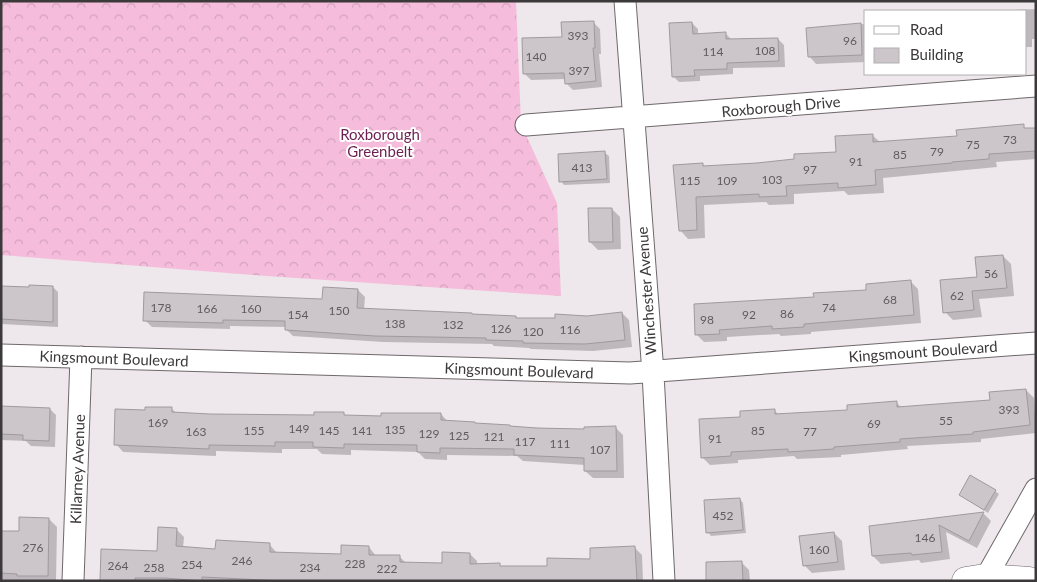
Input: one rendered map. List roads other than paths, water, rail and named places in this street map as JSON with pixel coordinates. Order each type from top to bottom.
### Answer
[{"type":"street","name":"Winchester Avenue","points":[[625,1],[653,372],[664,581]]},
{"type":"street","name":"Roxborough Drive","points":[[526,125],[1036,86]]},
{"type":"street","name":"Kingsmount Boulevard","points":[[1,355],[610,373],[653,372],[1036,343]]},
{"type":"street","name":"Killarney Avenue","points":[[73,581],[81,357]]},
{"type":"street","points":[[979,580],[1036,489]]},
{"type":"street","points":[[979,580],[1029,581]]},
{"type":"park label","name":"Roxborough Greenbelt","points":[[380,142]]}]
